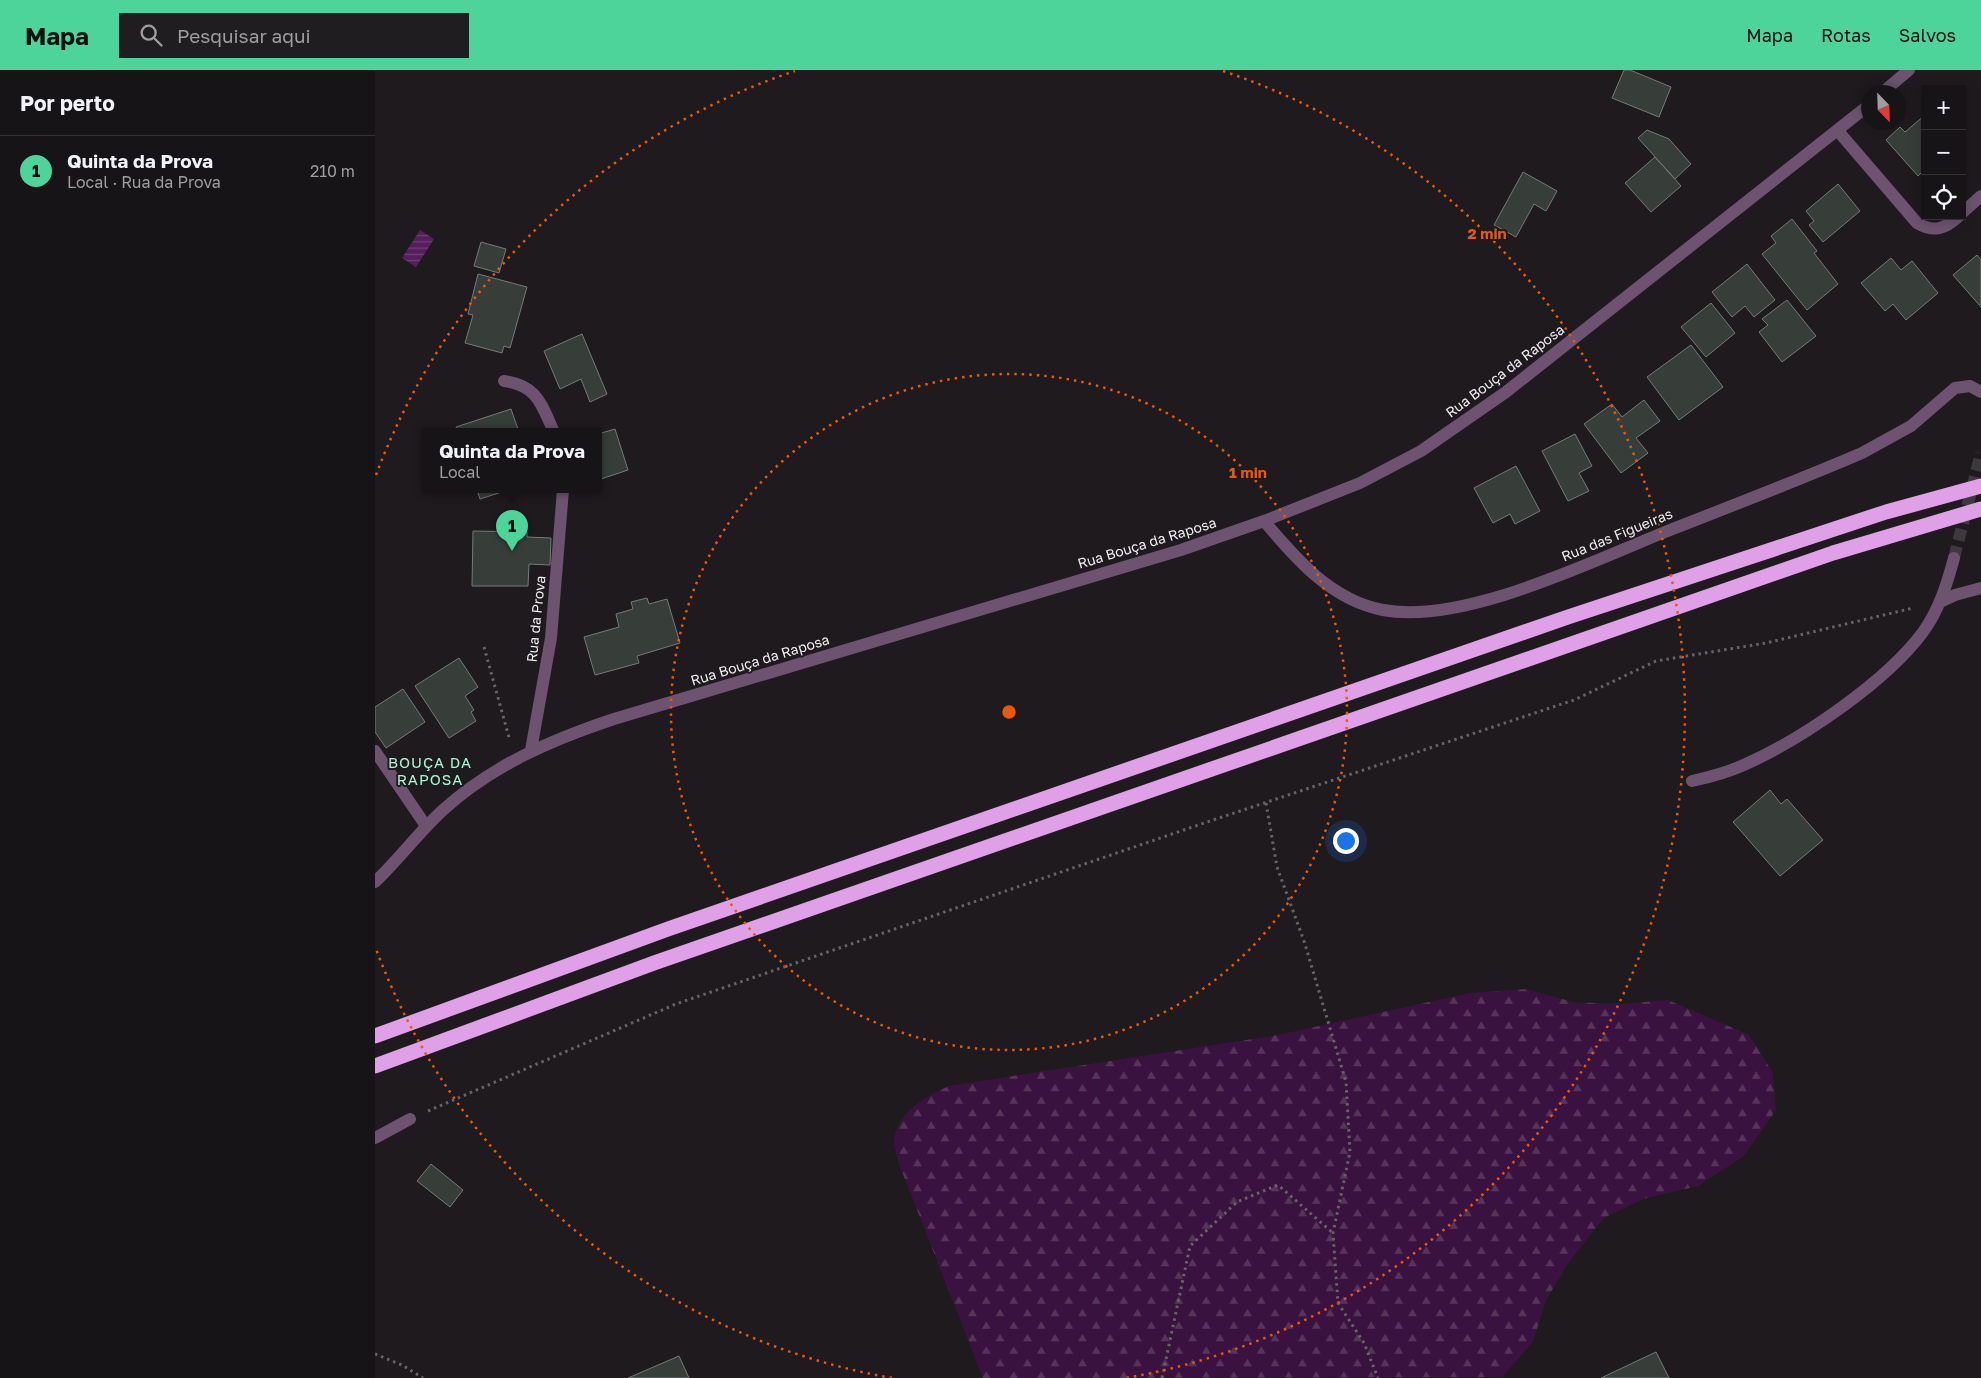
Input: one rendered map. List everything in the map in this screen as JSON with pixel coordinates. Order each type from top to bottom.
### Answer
[{"type":"highway","points":[[375,1036],[668,928],[1568,617],[1885,512],[1981,486]]},
{"type":"highway","points":[[375,1066],[663,960],[1823,556],[1981,509]]},
{"type":"street","points":[[1891,85],[1909,70]]},
{"type":"street","name":"Rua Bouça da Raposa","points":[[375,882],[426,826],[467,790],[490,772],[531,750],[614,719],[1181,550],[1264,521],[1360,483],[1421,451],[1506,392],[1861,112]]},
{"type":"street","points":[[1838,131],[1917,223],[1933,230],[1941,229],[1953,220]]},
{"type":"street","points":[[1966,209],[1981,196]]},
{"type":"street","points":[[504,381],[519,384],[532,391],[541,403],[552,428]]},
{"type":"street","name":"Rua das Figueiras","points":[[1264,521],[1318,578],[1337,591],[1359,602],[1382,610],[1404,612],[1454,607],[1532,585],[1862,453],[1911,426],[1955,388],[1969,386],[1981,392]]},
{"type":"street","name":"Rua da Prova","points":[[531,750],[551,638],[563,493]]},
{"type":"street","points":[[1692,781],[1728,771],[1764,755],[1827,716],[1870,686],[1914,643],[1924,630],[1940,602],[1954,558]]},
{"type":"street","points":[[1940,602],[1955,595],[1981,588]]},
{"type":"street","points":[[375,751],[426,826]]},
{"type":"street","points":[[375,1138],[409,1119]]},
{"type":"path","points":[[409,1119],[676,1004],[1266,802],[1574,700],[1656,661],[1766,643],[1940,602]]},
{"type":"path","points":[[484,646],[515,758]]},
{"type":"path","points":[[1266,802],[1277,867],[1305,941],[1346,1082],[1350,1152],[1333,1233],[1338,1303],[1364,1344],[1378,1378]]},
{"type":"path","points":[[1162,1378],[1190,1246],[1237,1202],[1278,1186],[1333,1233]]},
{"type":"path","points":[[375,1354],[402,1365],[423,1378]]},
{"type":"green space","points":[[1526,989],[1573,1002],[1621,1004],[1668,1000],[1749,1035],[1773,1073],[1776,1110],[1744,1156],[1698,1186],[1643,1199],[1604,1218],[1569,1262],[1546,1300],[1533,1342],[1502,1377],[983,1378],[895,1150],[894,1141],[900,1121],[906,1113],[922,1100],[949,1086],[1278,1035],[1470,993]]},
{"type":"shaded area","points":[[420,230],[434,239],[416,267],[402,258]]},
{"type":"building","points":[[1624,70],[1630,70],[1671,87],[1659,117],[1612,98]]},
{"type":"building","points":[[1921,118],[1921,173],[1918,176],[1886,140],[1897,130],[1905,132]]},
{"type":"building","points":[[1647,130],[1669,139],[1691,164],[1675,179],[1638,138]]},
{"type":"building","points":[[1655,157],[1681,186],[1651,212],[1625,183]]},
{"type":"building","points":[[1523,172],[1557,191],[1546,211],[1534,204],[1516,237],[1494,225]]},
{"type":"building","points":[[1838,184],[1860,211],[1823,242],[1809,225],[1814,221],[1806,211]]},
{"type":"building","points":[[1792,219],[1817,251],[1814,253],[1838,284],[1807,310],[1762,254],[1776,243],[1771,236]]},
{"type":"building","points":[[481,242],[506,249],[499,273],[474,266]]},
{"type":"building","points":[[1977,255],[1981,260],[1981,307],[1953,275]]},
{"type":"building","points":[[1891,258],[1901,270],[1912,261],[1938,293],[1906,320],[1893,304],[1885,311],[1861,283]]},
{"type":"building","points":[[1747,264],[1775,300],[1754,317],[1745,306],[1732,317],[1712,292]]},
{"type":"building","points":[[478,274],[527,287],[510,348],[504,346],[502,353],[465,343],[473,315],[468,314]]},
{"type":"building","points":[[1787,300],[1816,336],[1782,362],[1759,332],[1768,325],[1762,319]]},
{"type":"building","points":[[1711,303],[1735,333],[1706,357],[1681,327]]},
{"type":"building","points":[[582,334],[607,394],[590,402],[581,379],[560,389],[544,351]]},
{"type":"building","points":[[1691,345],[1723,387],[1679,420],[1647,377]]},
{"type":"building","points":[[1644,400],[1660,421],[1636,438],[1648,453],[1621,473],[1584,424],[1612,404],[1622,417]]},
{"type":"building","points":[[511,409],[518,428],[456,428]]},
{"type":"building","points":[[615,429],[628,470],[602,479],[602,433]]},
{"type":"building","points":[[1575,434],[1592,466],[1579,473],[1589,491],[1568,501],[1542,451]]},
{"type":"building","points":[[1516,466],[1540,511],[1515,524],[1510,514],[1493,523],[1474,488]]},
{"type":"building","points":[[478,493],[499,493],[480,499]]},
{"type":"building","points":[[473,531],[527,532],[527,537],[551,538],[550,565],[529,564],[528,586],[472,586]]},
{"type":"building","points":[[647,598],[649,604],[667,599],[680,643],[637,656],[639,663],[595,675],[584,637],[619,627],[616,614],[633,609],[631,602]]},
{"type":"building","points":[[459,658],[478,687],[465,696],[474,710],[471,712],[476,721],[449,738],[415,686]]},
{"type":"building","points":[[403,689],[425,722],[386,748],[375,732],[375,707]]},
{"type":"building","points":[[1770,790],[1781,804],[1787,799],[1823,840],[1780,876],[1733,822]]},
{"type":"building","points":[[431,1164],[463,1190],[450,1207],[417,1181]]},
{"type":"building","points":[[1656,1352],[1669,1378],[1601,1378]]},
{"type":"building","points":[[679,1356],[689,1378],[628,1378]]},
{"type":"tunnel","points":[[1954,558],[1981,453]]},
{"type":"place","name":"Quinta da Prova","points":[[512,551]]},
{"type":"district","name":"BOUÇA DA RAPOSA","points":[[430,772]]}]
